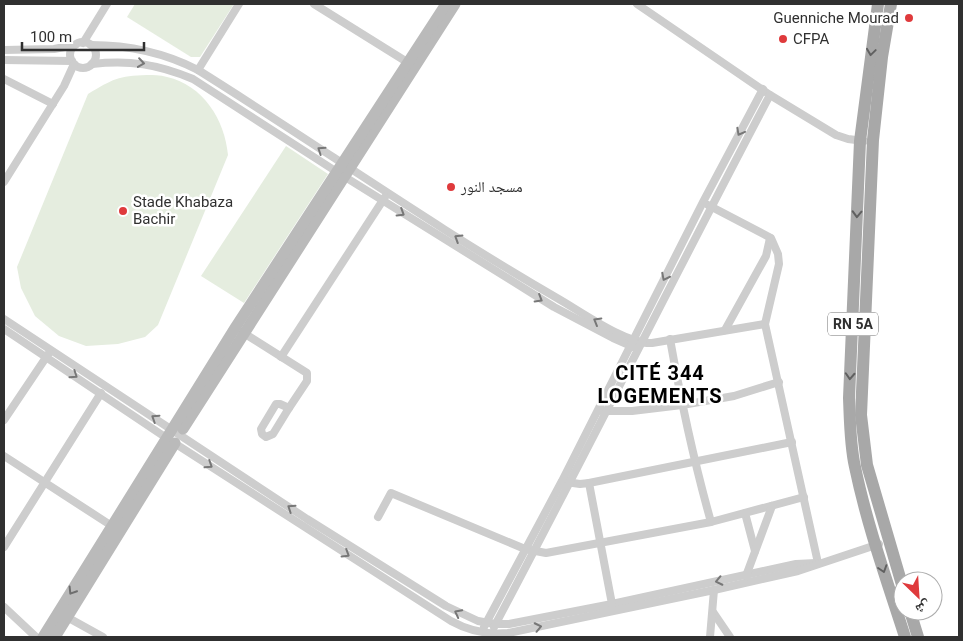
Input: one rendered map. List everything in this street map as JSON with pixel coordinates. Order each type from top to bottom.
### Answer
[{"type":"main road","name":"RN 5A","points":[[878,4],[860,141],[849,398],[850,434],[854,466],[875,545],[905,637]]},
{"type":"main road","name":"RN 5A","points":[[891,4],[882,57],[873,140],[862,415],[867,465],[898,571]]},
{"type":"main road","points":[[913,621],[918,637]]},
{"type":"street","points":[[4,182],[64,86],[73,63],[70,55],[83,44],[107,4]]},
{"type":"street","points":[[198,70],[239,4]]},
{"type":"street","points":[[314,4],[407,62]]},
{"type":"street","points":[[343,170],[407,62],[446,4]]},
{"type":"street","points":[[43,637],[63,615],[239,330],[343,170],[455,4]]},
{"type":"street","points":[[637,4],[770,94],[836,135],[860,141],[873,140]]},
{"type":"street","points":[[64,86],[95,61],[96,52],[83,44]]},
{"type":"street","points":[[4,50],[54,49],[83,44],[118,46],[184,62],[272,117],[383,201],[479,256],[559,298],[636,344]]},
{"type":"street","points":[[4,60],[73,63],[79,67],[134,62],[176,72],[208,88],[343,170],[388,193],[554,307],[636,344],[766,324]]},
{"type":"street","points":[[4,80],[53,104]]},
{"type":"street","points":[[485,635],[486,623],[566,482],[636,344],[703,202],[763,89]]},
{"type":"street","points":[[636,344],[770,94]]},
{"type":"street","points":[[282,357],[388,193]]},
{"type":"street","points":[[703,202],[770,238],[778,254],[779,264],[766,324],[818,563]]},
{"type":"street","points":[[725,330],[766,256],[770,238]]},
{"type":"street","points":[[554,307],[559,298]]},
{"type":"street","points":[[4,319],[101,393],[174,436],[446,606],[463,616],[486,623],[509,624],[800,564],[818,563]]},
{"type":"street","points":[[4,329],[49,353],[451,621],[485,635],[508,633],[798,571],[888,541]]},
{"type":"street","points":[[239,330],[306,372],[308,377],[289,408]]},
{"type":"street","points":[[670,339],[682,405],[711,522]]},
{"type":"street","points":[[4,420],[49,353]]},
{"type":"street","points":[[602,411],[632,411],[682,405],[734,396],[778,382]]},
{"type":"street","points":[[4,547],[101,393]]},
{"type":"street","points":[[566,482],[589,483],[792,442]]},
{"type":"street","points":[[4,456],[116,529]]},
{"type":"street","points":[[589,483],[612,604]]},
{"type":"street","points":[[378,517],[391,493],[529,550],[553,552],[711,522],[804,497]]},
{"type":"street","points":[[746,576],[772,506]]},
{"type":"street","points":[[745,514],[755,550]]},
{"type":"street","points":[[485,635],[495,624],[529,550]]},
{"type":"street","points":[[710,637],[714,590]]},
{"type":"street","points":[[4,607],[36,637]]},
{"type":"street","points":[[713,612],[730,637]]},
{"type":"street","points":[[55,637],[63,615]]},
{"type":"street","points":[[63,615],[102,637]]},
{"type":"shaded area","points":[[135,4],[234,4],[200,57],[191,57],[127,17]]},
{"type":"shaded area","name":"Stade Khabaza Bachir","points":[[147,75],[162,76],[180,81],[201,96],[217,117],[226,142],[228,155],[158,325],[145,337],[118,344],[86,346],[59,336],[35,316],[21,288],[17,267],[88,94],[116,79]]},
{"type":"shaded area","points":[[286,146],[328,174],[244,303],[201,276]]},
{"type":"place","name":"Guenniche Mourad","points":[[909,18]]},
{"type":"place","name":"CFPA","points":[[783,39]]},
{"type":"place","name":"مسجد النور","points":[[451,187]]},
{"type":"place","name":"Stade Khabaza Bachir","points":[[123,211]]},
{"type":"district","name":"CITÉ 344 LOGEMENTS","points":[[660,384]]}]
